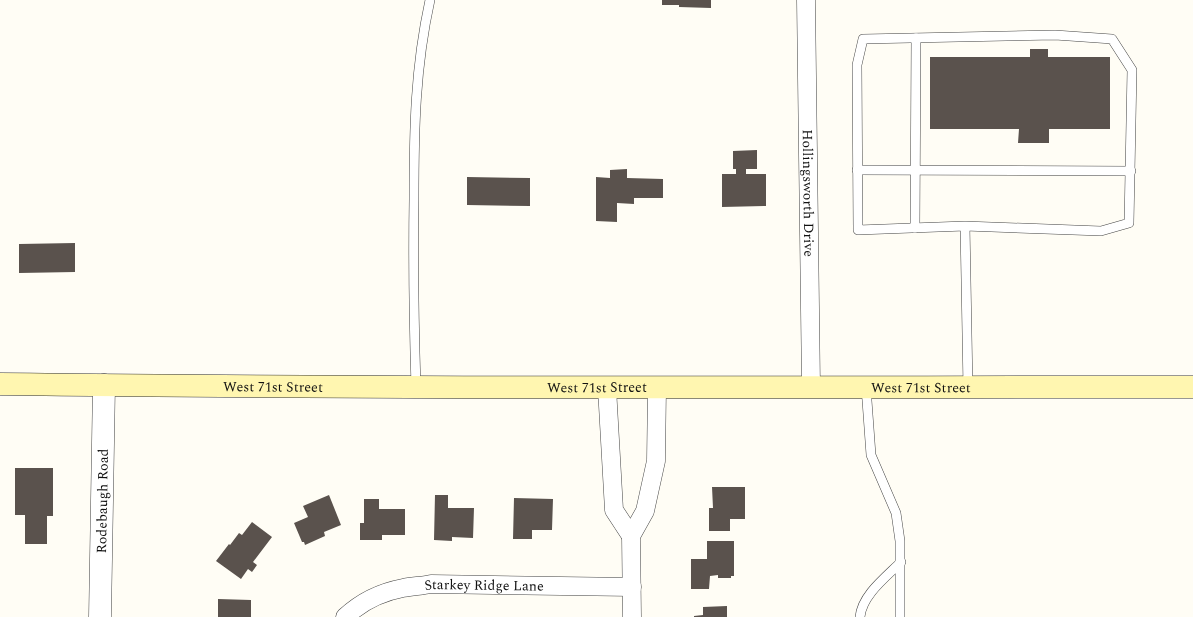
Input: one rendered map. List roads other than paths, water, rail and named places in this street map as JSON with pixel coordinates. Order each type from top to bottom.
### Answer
[{"type":"main road","name":"West 71st Street","points":[[0,384],[607,388],[811,386],[1193,387]]},
{"type":"street","name":"Hollingsworth Drive","points":[[806,0],[811,386]]},
{"type":"street","name":"Rodebaugh Road","points":[[100,617],[104,385]]},
{"type":"street","points":[[607,388],[614,510],[631,536]]},
{"type":"street","points":[[632,617],[631,536],[645,511],[656,461],[657,388]]},
{"type":"street","name":"Starkey Ridge Lane","points":[[345,617],[373,598],[402,588],[431,584],[632,587]]},
{"type":"lane","points":[[416,387],[413,275],[416,102],[418,61],[430,0]]},
{"type":"lane","points":[[1055,34],[1112,39],[1132,70],[1129,223],[1102,231],[965,226],[858,230],[857,65],[863,39],[916,38],[1055,34]]},
{"type":"lane","points":[[915,228],[916,38]]},
{"type":"lane","points":[[857,170],[1131,171]]},
{"type":"lane","points":[[965,226],[968,387]]},
{"type":"lane","points":[[866,387],[871,455],[896,513],[900,541],[900,617]]},
{"type":"lane","points":[[860,617],[868,597],[900,562]]}]
